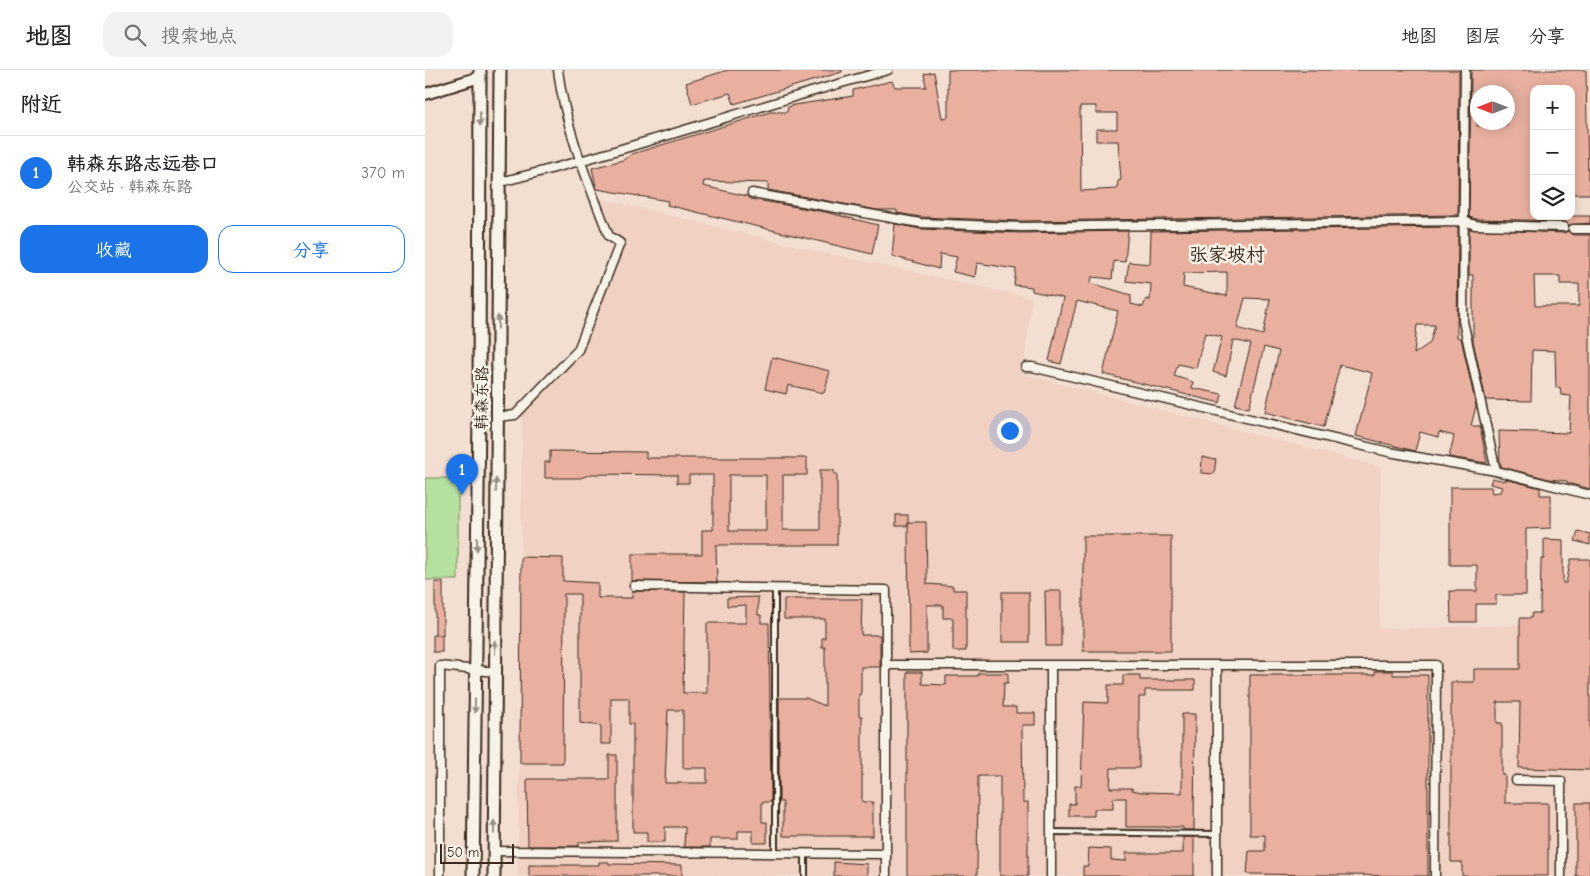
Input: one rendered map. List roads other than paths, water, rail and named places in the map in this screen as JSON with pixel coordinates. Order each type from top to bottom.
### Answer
[{"type":"main road","name":"韩森东路","points":[[494,876],[500,70]]},
{"type":"main road","name":"韩森东路","points":[[473,876],[480,74]]},
{"type":"street","points":[[497,417],[515,415],[578,350],[620,243],[609,236],[581,162],[561,100],[558,70]]},
{"type":"street","points":[[500,182],[581,162],[807,92],[888,70]]},
{"type":"street","points":[[1465,70],[1463,321],[1496,471]]},
{"type":"street","points":[[425,94],[480,74]]},
{"type":"street","points":[[752,193],[929,224],[1021,227],[1464,221],[1475,225],[1564,227]]},
{"type":"street","points":[[1573,229],[1590,229]]},
{"type":"street","points":[[1026,368],[1032,367],[1389,452],[1496,471],[1590,496]]},
{"type":"street","points":[[634,586],[886,590],[886,876]]},
{"type":"street","points":[[886,666],[1436,665],[1435,876]]},
{"type":"street","points":[[440,876],[440,666],[495,672]]},
{"type":"street","points":[[1051,666],[1051,876]]},
{"type":"street","points":[[1217,666],[1217,876]]},
{"type":"street","points":[[1516,780],[1561,781],[1561,876]]},
{"type":"street","points":[[494,851],[886,854]]},
{"type":"lane","points":[[775,588],[775,853]]},
{"type":"lane","points":[[1051,832],[1217,834]]},
{"type":"lane","points":[[805,854],[805,876]]},
{"type":"place","name":"韩森东路志远巷口","points":[[462,495]]},
{"type":"district","name":"张家坡村","points":[[1227,254]]}]
